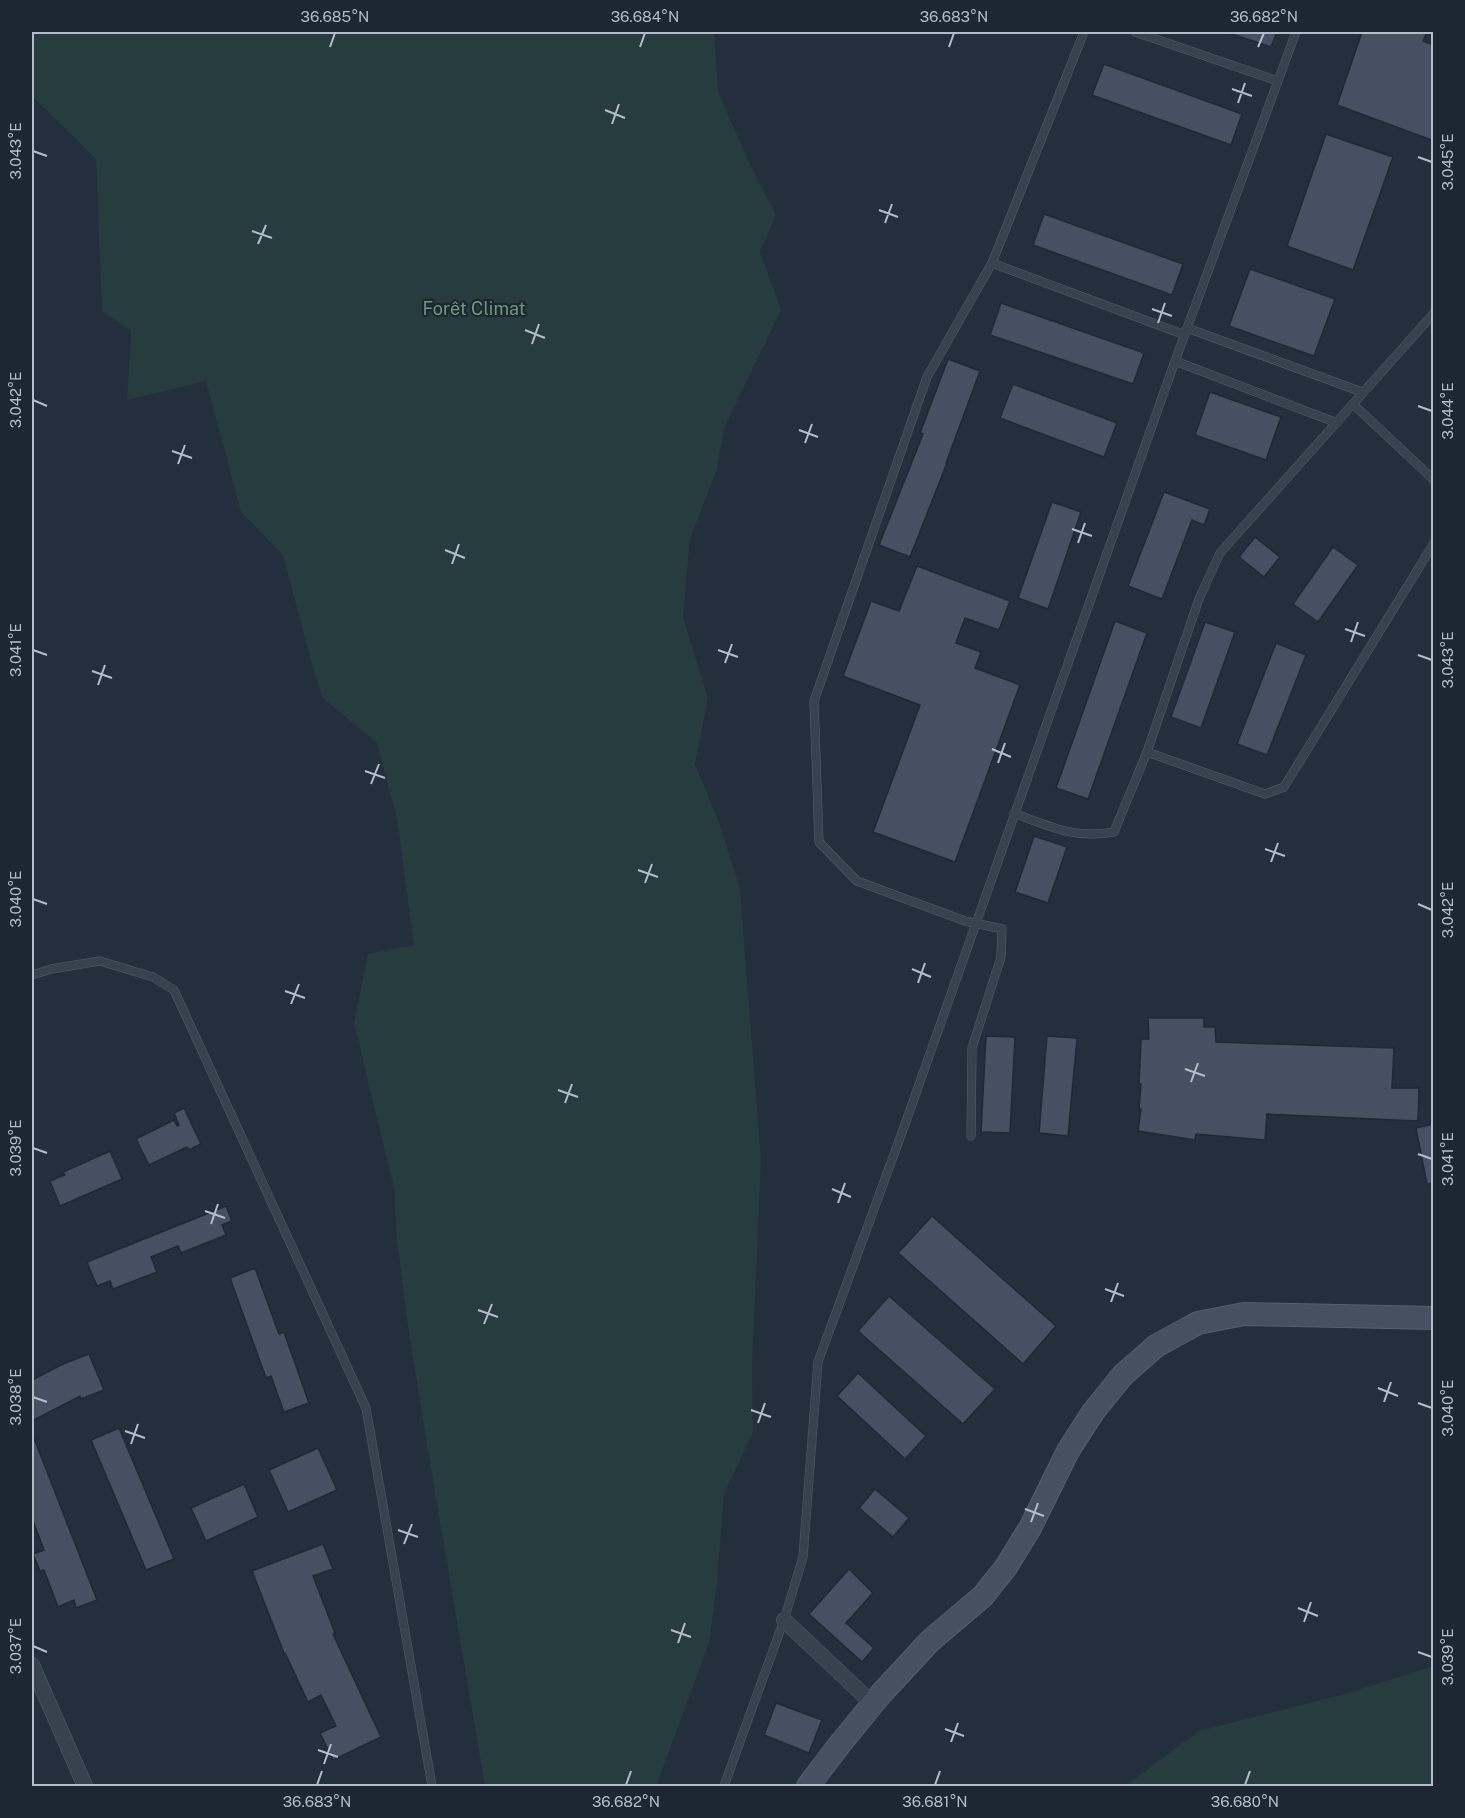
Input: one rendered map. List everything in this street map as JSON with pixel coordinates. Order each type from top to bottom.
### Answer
[{"type":"main road","points":[[808,1786],[873,1704],[930,1641],[983,1596],[1006,1567],[1030,1528],[1068,1451],[1093,1412],[1123,1375],[1156,1346],[1198,1323],[1244,1314],[1434,1318]]},
{"type":"street","points":[[784,1620],[873,1704]]},
{"type":"street","points":[[32,1665],[86,1786]]},
{"type":"lane","points":[[971,1136],[972,1048],[1001,957],[1002,929],[965,921],[857,881],[819,842],[814,701],[927,377],[992,263],[1084,32]]},
{"type":"lane","points":[[1136,32],[1278,81]]},
{"type":"lane","points":[[724,1786],[784,1620],[803,1557],[818,1362],[908,1117],[1175,361],[1296,32]]},
{"type":"lane","points":[[992,263],[1362,392]]},
{"type":"lane","points":[[1014,813],[1074,834],[1096,835],[1114,832],[1147,752],[1199,599],[1220,553],[1434,313]]},
{"type":"lane","points":[[1175,361],[1337,423]]},
{"type":"lane","points":[[1354,405],[1434,480]]},
{"type":"lane","points":[[1147,752],[1265,794],[1284,787],[1434,543]]},
{"type":"lane","points":[[32,975],[51,969],[100,961],[153,977],[174,990],[366,1408],[432,1786]]},
{"type":"green space","name":"Forêt Climat","points":[[32,32],[714,32],[718,92],[748,160],[776,215],[760,252],[781,310],[724,428],[717,469],[690,539],[683,618],[708,698],[695,764],[720,825],[740,889],[761,1159],[752,1367],[753,1432],[724,1494],[717,1584],[709,1643],[657,1784],[653,1786],[485,1786],[408,1326],[397,1241],[394,1188],[354,1023],[368,954],[414,945],[397,819],[377,743],[323,698],[283,555],[241,512],[206,381],[127,400],[131,331],[102,311],[96,159],[32,96]]},
{"type":"green space","points":[[1433,1666],[1433,1786],[1125,1786],[1199,1731],[1345,1694]]},
{"type":"building","points":[[1232,32],[1277,32],[1271,47],[1232,34]]},
{"type":"building","points":[[1362,32],[1427,32],[1423,41],[1434,45],[1434,141],[1337,105]]},
{"type":"building","points":[[1104,64],[1242,114],[1231,145],[1092,95]]},
{"type":"building","points":[[1326,134],[1393,157],[1353,270],[1287,246]]},
{"type":"building","points":[[1044,214],[1183,264],[1172,295],[1033,245]]},
{"type":"building","points":[[1250,269],[1335,299],[1314,356],[1229,326]]},
{"type":"building","points":[[1001,303],[1144,353],[1133,384],[990,335]]},
{"type":"building","points":[[948,359],[980,371],[910,557],[879,545],[923,434],[920,433]]},
{"type":"building","points":[[1013,384],[1117,423],[1104,457],[1000,418]]},
{"type":"building","points":[[1210,392],[1281,417],[1266,460],[1195,435]]},
{"type":"building","points":[[1164,492],[1210,509],[1204,525],[1192,520],[1162,599],[1128,586]]},
{"type":"building","points":[[1052,502],[1081,512],[1048,609],[1018,598]]},
{"type":"building","points":[[1255,537],[1280,557],[1264,577],[1239,557]]},
{"type":"building","points":[[1333,547],[1358,565],[1318,622],[1293,604]]},
{"type":"building","points":[[917,566],[1010,601],[999,630],[965,618],[956,643],[981,652],[975,668],[1020,685],[955,862],[873,832],[920,705],[843,676],[871,601],[899,611]]},
{"type":"building","points":[[1115,621],[1147,633],[1088,799],[1056,788]]},
{"type":"building","points":[[1205,622],[1235,632],[1201,728],[1171,717]]},
{"type":"building","points":[[1276,643],[1306,655],[1267,755],[1237,744]]},
{"type":"building","points":[[1034,836],[1067,847],[1048,903],[1015,892]]},
{"type":"building","points":[[1148,1018],[1204,1018],[1204,1027],[1215,1027],[1216,1042],[1394,1048],[1392,1088],[1419,1088],[1418,1121],[1267,1114],[1265,1140],[1196,1134],[1195,1140],[1138,1131],[1141,1109],[1139,1109],[1141,1084],[1139,1084],[1141,1039],[1149,1039]]},
{"type":"building","points":[[986,1036],[1015,1037],[1010,1133],[981,1132]]},
{"type":"building","points":[[1047,1036],[1077,1038],[1068,1136],[1039,1133]]},
{"type":"building","points":[[184,1108],[201,1144],[189,1150],[187,1147],[149,1165],[136,1139],[174,1120],[177,1126],[179,1125],[174,1113]]},
{"type":"building","points":[[1434,1124],[1434,1183],[1427,1184],[1416,1128]]},
{"type":"building","points":[[110,1151],[122,1179],[60,1206],[50,1181],[65,1175],[63,1172]]},
{"type":"building","points":[[226,1206],[232,1221],[222,1225],[226,1235],[181,1253],[178,1246],[151,1257],[157,1272],[113,1289],[110,1281],[97,1286],[87,1262]]},
{"type":"building","points":[[932,1216],[1056,1326],[1023,1364],[898,1253]]},
{"type":"building","points":[[255,1268],[279,1334],[284,1332],[309,1403],[284,1412],[271,1376],[266,1378],[230,1278]]},
{"type":"building","points":[[889,1296],[995,1389],[963,1424],[858,1331]]},
{"type":"building","points":[[89,1354],[104,1390],[81,1399],[80,1396],[32,1421],[32,1380]]},
{"type":"building","points":[[858,1373],[926,1436],[905,1459],[837,1396]]},
{"type":"building","points":[[119,1428],[174,1559],[146,1570],[91,1440]]},
{"type":"building","points":[[32,1433],[97,1600],[76,1608],[74,1600],[58,1607],[44,1570],[40,1571],[33,1554],[44,1550],[32,1518]]},
{"type":"building","points":[[318,1448],[337,1490],[288,1512],[269,1470]]},
{"type":"building","points":[[244,1484],[258,1517],[206,1541],[191,1508]]},
{"type":"building","points":[[875,1489],[909,1518],[893,1537],[859,1508]]},
{"type":"building","points":[[323,1544],[333,1569],[313,1576],[335,1633],[333,1634],[381,1737],[333,1760],[320,1733],[336,1726],[321,1695],[308,1702],[284,1653],[252,1571]]},
{"type":"building","points":[[849,1569],[873,1593],[846,1623],[874,1648],[862,1662],[809,1614]]},
{"type":"building","points":[[776,1703],[822,1720],[809,1753],[764,1735]]}]
